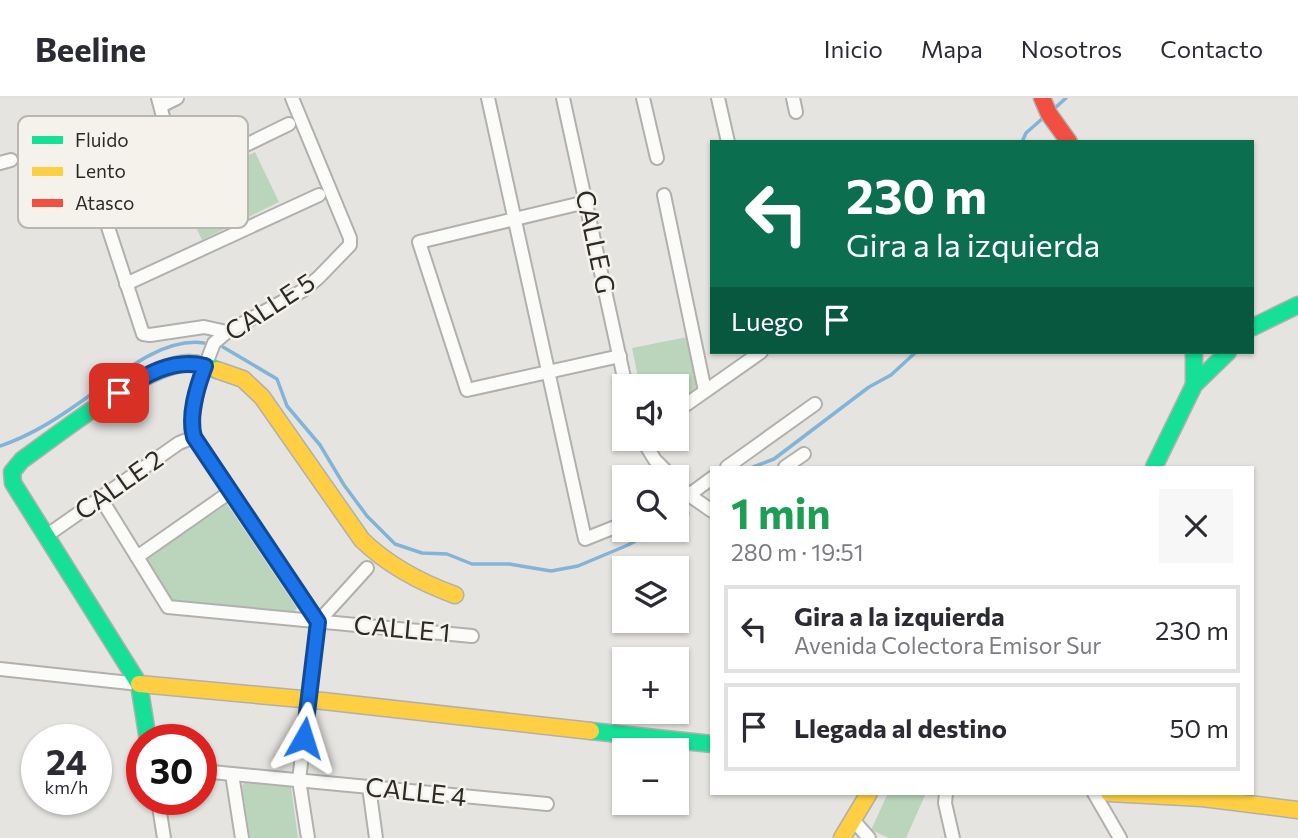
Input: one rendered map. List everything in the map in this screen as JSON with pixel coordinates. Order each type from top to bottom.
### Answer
[{"type":"street","points":[[160,102],[177,98]]},
{"type":"street","name":"CALLE 5","points":[[194,437],[191,426],[199,382],[214,343],[227,332],[302,291],[350,245],[350,238],[292,98]]},
{"type":"street","points":[[488,98],[585,539],[612,528]]},
{"type":"street","name":"CALLE G","points":[[563,98],[623,374]]},
{"type":"street","points":[[643,98],[657,158]]},
{"type":"street","points":[[718,98],[728,140]]},
{"type":"street","points":[[793,98],[796,112]]},
{"type":"street","points":[[1042,98],[1049,114],[1068,140]]},
{"type":"street","points":[[248,144],[289,124]]},
{"type":"street","points":[[248,227],[318,195]]},
{"type":"street","points":[[664,195],[705,391]]},
{"type":"street","points":[[586,202],[419,242],[467,390],[620,356]]},
{"type":"street","points":[[108,228],[143,334],[204,327],[227,332]]},
{"type":"street","points":[[126,284],[247,228]]},
{"type":"street","points":[[1254,327],[1298,305]]},
{"type":"street","points":[[689,402],[758,354]]},
{"type":"street","points":[[1194,354],[1194,385]]},
{"type":"street","points":[[1154,466],[1194,385],[1226,354]]},
{"type":"street","points":[[145,724],[139,684],[13,484],[11,474],[13,466],[138,380],[162,368],[190,363],[243,379],[262,397],[362,540],[377,556],[421,584],[455,595]]},
{"type":"street","points":[[728,466],[815,404]]},
{"type":"street","points":[[194,437],[318,622]]},
{"type":"street","name":"CALLE 2","points":[[46,536],[180,443],[194,437]]},
{"type":"street","points":[[649,451],[660,465]]},
{"type":"street","points":[[786,466],[804,454]]},
{"type":"street","points":[[689,486],[710,479]]},
{"type":"street","points":[[136,557],[230,492]]},
{"type":"street","points":[[689,495],[710,510]]},
{"type":"street","name":"CALLE 1","points":[[100,497],[168,607],[472,636]]},
{"type":"street","points":[[309,838],[299,780],[318,622],[367,568]]},
{"type":"street","points":[[0,669],[710,744]]},
{"type":"street","name":"CALLE 4","points":[[217,773],[547,804]]},
{"type":"street","points":[[232,774],[242,838]]},
{"type":"street","points":[[369,787],[376,838]]},
{"type":"street","points":[[842,838],[868,795]]},
{"type":"street","points":[[946,795],[953,838]]},
{"type":"street","points":[[1095,795],[1120,838]]},
{"type":"street","points":[[1146,795],[1202,798],[1298,810]]},
{"type":"street","points":[[160,815],[164,838]]},
{"type":"street","points":[[854,821],[869,838]]},
{"type":"green space","points":[[255,152],[279,202],[248,217],[248,155]]},
{"type":"green space","points":[[196,228],[226,228],[202,240]]},
{"type":"green space","points":[[687,337],[701,387],[689,396],[689,374],[637,374],[632,348]]},
{"type":"green space","points":[[227,504],[297,608],[293,614],[172,602],[146,559]]},
{"type":"green space","points":[[244,783],[291,787],[298,838],[250,838],[242,786]]},
{"type":"green space","points":[[887,795],[925,795],[906,838],[889,838],[871,830]]},
{"type":"waterway","points":[[1055,108],[1066,98]]},
{"type":"waterway","points":[[1023,140],[1026,133],[1043,118]]},
{"type":"waterway","points":[[0,446],[46,424],[128,368],[158,351],[189,343],[204,343]]},
{"type":"waterway","points":[[223,347],[277,379],[287,406],[320,445],[367,516],[395,544],[422,553],[447,554],[472,564],[509,564],[551,571],[578,566],[634,542]]},
{"type":"waterway","points":[[756,466],[774,459],[869,387],[891,375],[914,354]]},
{"type":"traffic: fast","points":[[1254,327],[1298,305]]},
{"type":"traffic: fast","points":[[1194,354],[1194,385]]},
{"type":"traffic: fast","points":[[1154,466],[1194,385],[1226,354]]},
{"type":"traffic: fast","points":[[145,724],[139,684],[13,483],[12,472],[22,460],[104,401],[152,374],[191,363],[217,370]]},
{"type":"traffic: fast","points":[[591,731],[710,744]]},
{"type":"traffic: slow","points":[[217,370],[243,379],[262,397],[362,540],[405,572],[455,595]]},
{"type":"traffic: slow","points":[[139,684],[323,701],[591,731]]},
{"type":"traffic: slow","points":[[842,838],[868,795]]},
{"type":"traffic: slow","points":[[1146,795],[1202,798],[1298,810]]},
{"type":"traffic: jam","points":[[1042,98],[1049,114],[1068,140]]},
{"type":"route","points":[[119,393],[162,368],[190,363],[205,366],[199,382],[191,426],[194,437],[318,622],[304,738]]}]
